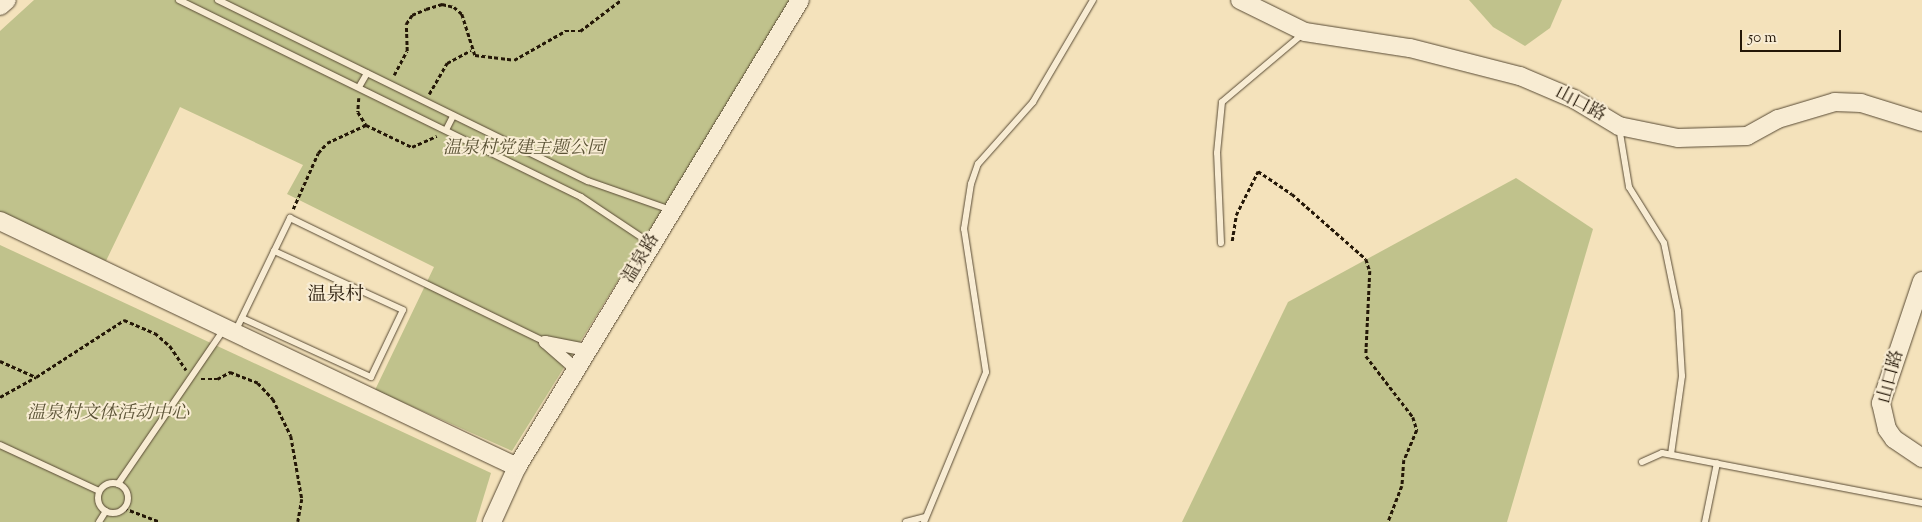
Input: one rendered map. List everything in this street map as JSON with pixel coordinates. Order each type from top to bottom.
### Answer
[{"type":"street","points":[[0,6],[7,0]]},
{"type":"street","name":"温泉路","points":[[492,522],[517,467],[800,0]]},
{"type":"street","name":"山口路","points":[[1240,0],[1305,32],[1410,48],[1520,76],[1574,99],[1619,126],[1678,138],[1747,136],[1778,119],[1835,102],[1861,103],[1922,122]]},
{"type":"street","points":[[0,221],[234,327],[517,467]]},
{"type":"street","name":"山口路","points":[[1922,281],[1881,403],[1887,429],[1894,439],[1922,458]]},
{"type":"street","points":[[545,342],[587,350]]},
{"type":"street","points":[[545,342],[576,369]]},
{"type":"lane","points":[[179,0],[211,12],[581,197],[651,244]]},
{"type":"lane","points":[[211,12],[217,0],[588,181],[671,210]]},
{"type":"lane","points":[[906,522],[924,520],[986,372],[988,356],[964,229],[971,184],[978,164],[1033,102],[1093,0]]},
{"type":"lane","points":[[1221,243],[1217,153],[1222,102],[1305,32]]},
{"type":"lane","points":[[359,87],[367,73]]},
{"type":"lane","points":[[446,130],[453,116]]},
{"type":"lane","points":[[1619,126],[1629,187],[1664,243],[1678,311],[1682,376],[1671,454]]},
{"type":"lane","points":[[118,484],[234,327],[290,218],[545,342]]},
{"type":"lane","points":[[234,327],[371,376],[403,310],[274,251]]},
{"type":"lane","points":[[0,445],[99,491]]},
{"type":"lane","points":[[1642,462],[1662,453],[1671,454],[1922,503]]},
{"type":"lane","points":[[1704,522],[1717,463]]},
{"type":"lane","points":[[99,522],[106,511],[124,508],[127,494],[118,484],[108,483],[99,491],[99,503],[106,511]]},
{"type":"path","points":[[425,102],[446,63],[471,50],[494,59],[514,60],[565,32],[580,31],[621,0]]},
{"type":"path","points":[[390,84],[407,51],[406,24],[412,15],[426,9],[442,4],[462,14],[471,50]]},
{"type":"path","points":[[359,87],[358,112],[366,125],[412,147],[446,130]]},
{"type":"path","points":[[290,218],[318,154],[328,144],[366,125]]},
{"type":"path","points":[[1221,243],[1230,247],[1236,215],[1258,170],[1292,194],[1366,259],[1370,271],[1366,356],[1413,417],[1417,430],[1404,460],[1402,486],[1388,522]]},
{"type":"path","points":[[0,397],[36,377]]},
{"type":"path","points":[[124,508],[160,522]]},
{"type":"green space","name":"温泉村党建主题公园","points":[[34,0],[793,0],[512,451],[375,390],[434,267],[287,194],[303,165],[180,107],[106,261],[0,212],[0,31]]},
{"type":"green space","points":[[1469,0],[1562,0],[1550,28],[1525,46],[1493,27]]},
{"type":"green space","points":[[1516,178],[1593,229],[1507,522],[1182,522],[1288,302]]},
{"type":"green space","name":"温泉村文体活动中心","points":[[0,245],[491,473],[476,522],[0,522]]},
{"type":"district","name":"温泉村","points":[[336,296]]}]
